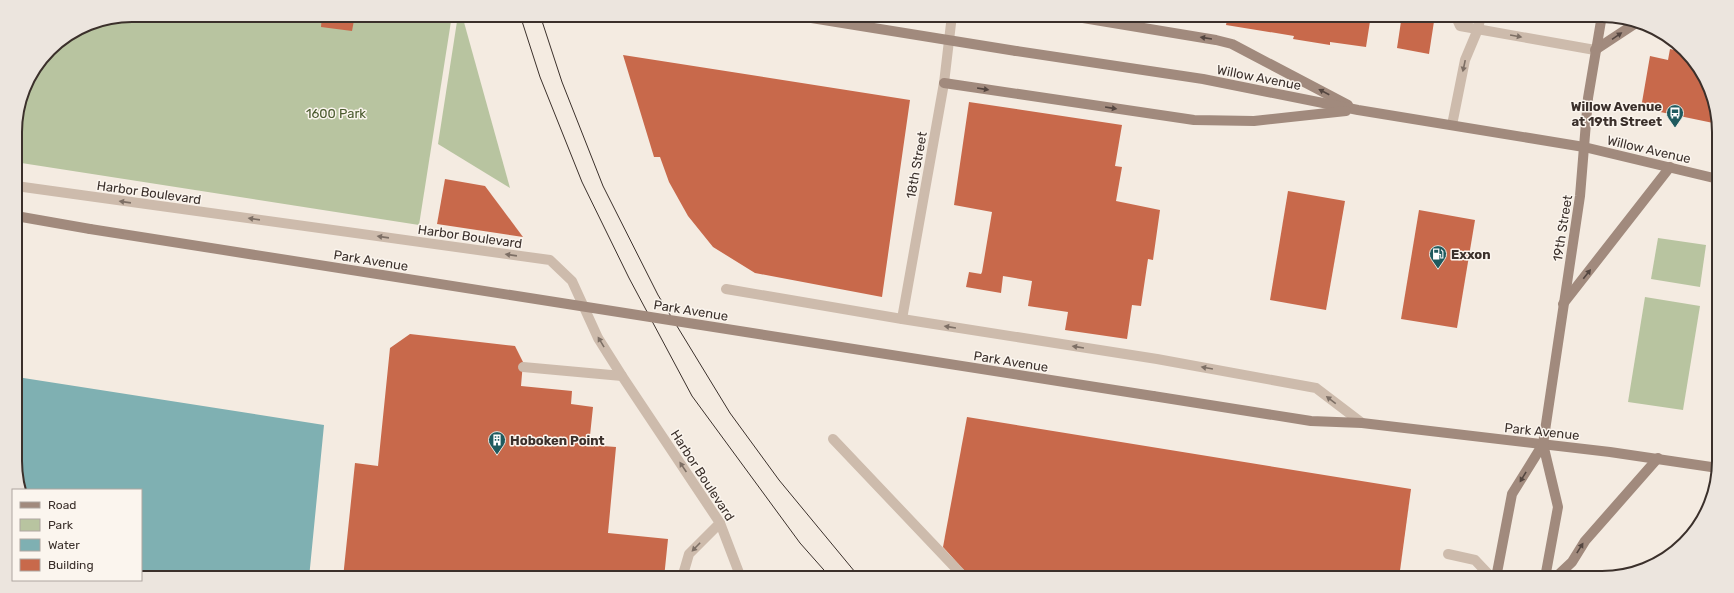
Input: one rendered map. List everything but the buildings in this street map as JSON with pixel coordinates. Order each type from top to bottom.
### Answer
[{"type":"main road","name":"Willow Avenue","points":[[838,22],[1203,79],[1358,110],[1584,147],[1712,178]]},
{"type":"main road","points":[[1108,22],[1232,44],[1358,110]]},
{"type":"main road","name":"19th Street","points":[[1547,571],[1558,507],[1543,444],[1580,196],[1588,98],[1601,22]]},
{"type":"main road","points":[[1596,50],[1631,26]]},
{"type":"main road","points":[[944,83],[1189,120],[1254,121],[1358,110]]},
{"type":"main road","points":[[1563,305],[1670,167]]},
{"type":"main road","name":"Park Avenue","points":[[22,217],[1311,421],[1362,423],[1658,458],[1712,467]]},
{"type":"main road","name":"19th Street","points":[[1497,571],[1512,494],[1543,444]]},
{"type":"main road","points":[[1562,571],[1572,562],[1585,541],[1658,458]]},
{"type":"street","name":"18th Street","points":[[902,319],[944,83],[951,22]]},
{"type":"street","points":[[1458,22],[1460,26],[1596,50]]},
{"type":"street","points":[[1452,125],[1465,60],[1480,22]]},
{"type":"street","name":"Harbor Boulevard","points":[[22,187],[550,260],[572,281],[598,338],[720,523],[738,571]]},
{"type":"street","name":"Park Avenue","points":[[726,288],[902,319],[1149,358],[1316,388],[1362,423]]},
{"type":"street","points":[[523,367],[622,376]]},
{"type":"street","points":[[833,439],[958,571]]},
{"type":"street","points":[[684,571],[689,554],[720,523]]},
{"type":"street","points":[[1448,554],[1475,560],[1485,571]]},
{"type":"green space","name":"1600 Park","points":[[125,22],[451,22],[419,225],[22,163],[22,125],[30,90],[49,59],[59,49],[90,30],[110,24]]},
{"type":"green space","points":[[457,22],[464,22],[510,188],[438,144]]},
{"type":"green space","points":[[1658,238],[1706,245],[1700,287],[1651,279]]},
{"type":"green space","points":[[1645,297],[1700,306],[1683,410],[1628,402]]},
{"type":"water","points":[[22,378],[324,425],[310,571],[142,571],[142,489],[26,489],[22,468]]},
{"type":"tram line","points":[[522,22],[540,77],[582,182],[629,278],[692,396],[800,543],[825,571]]},
{"type":"tram line","points":[[542,22],[562,82],[603,186],[658,295],[730,413],[779,480],[854,571]]},
{"type":"place","name":"Willow Avenue at 19th Street","points":[[1675,128]]},
{"type":"place","name":"Exxon","points":[[1438,269]]},
{"type":"place","name":"Hoboken Point","points":[[497,455]]}]
